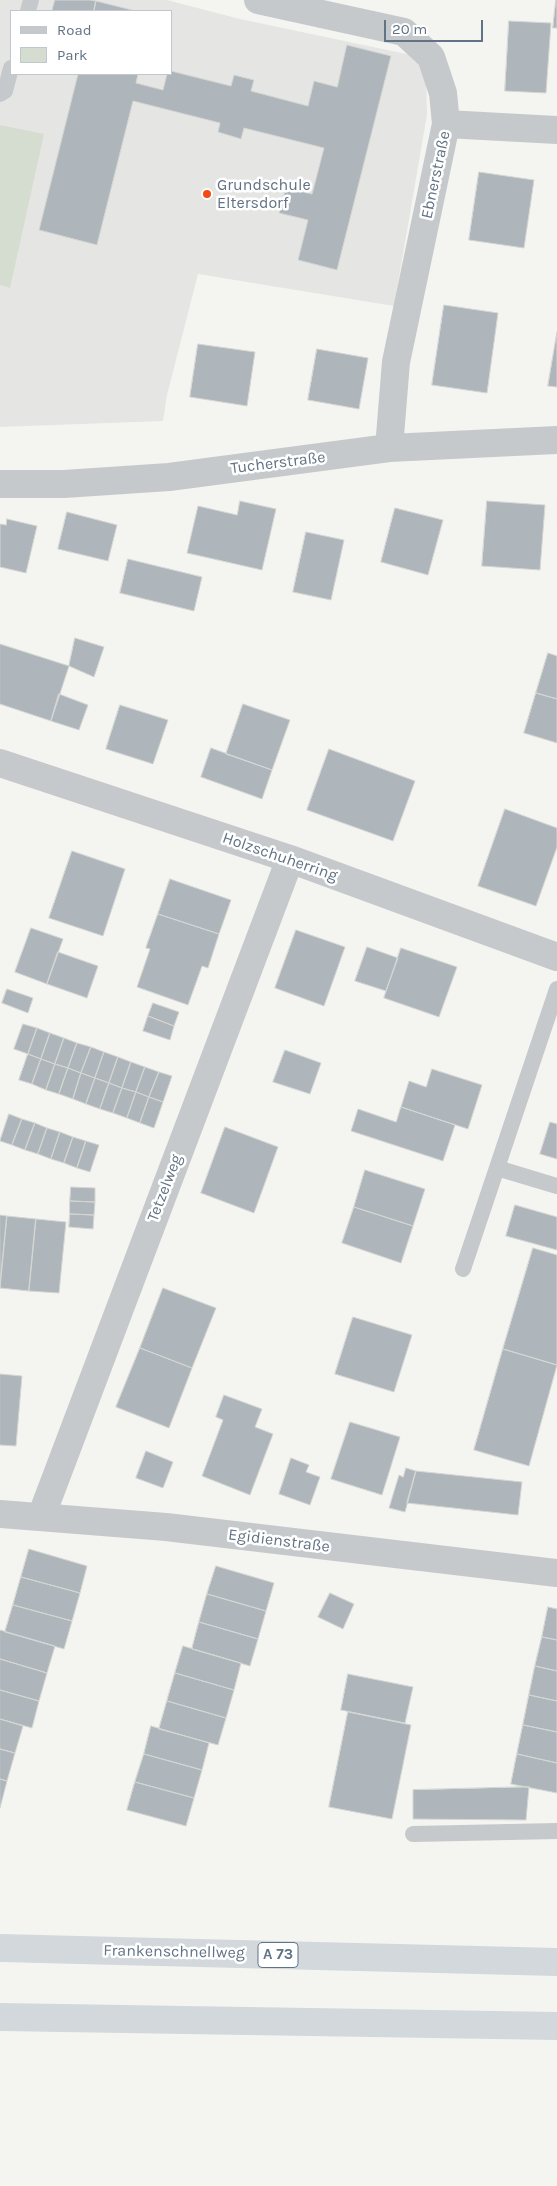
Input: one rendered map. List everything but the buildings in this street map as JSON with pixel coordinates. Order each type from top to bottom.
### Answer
[{"type":"highway","name":"Frankenschnellweg","points":[[0,1948],[557,1962]]},
{"type":"highway","points":[[0,2017],[557,2026]]},
{"type":"street","name":"Ebnerstraße","points":[[258,0],[404,32],[431,58],[443,93],[446,124],[396,362],[389,448]]},
{"type":"street","points":[[446,124],[557,130]]},
{"type":"street","name":"Tucherstraße","points":[[0,484],[64,484],[169,476],[389,448],[557,440]]},
{"type":"street","name":"Holzschuherring","points":[[0,763],[290,859],[557,957]]},
{"type":"street","name":"Tetzelweg","points":[[41,1517],[290,859]]},
{"type":"street","name":"Egidienstraße","points":[[0,1514],[166,1527],[557,1573]]},
{"type":"lane","points":[[0,94],[5,90],[10,72]]},
{"type":"lane","points":[[463,1269],[557,989]]},
{"type":"lane","points":[[497,1168],[557,1186]]},
{"type":"lane","points":[[413,1834],[557,1831]]},
{"type":"shaded area","name":"Grundschule Eltersdorf","points":[[0,0],[167,0],[240,19],[416,56],[426,69],[427,115],[394,306],[198,274],[167,395],[163,421],[0,427]]},
{"type":"green space","points":[[0,125],[44,134],[10,288],[0,285]]},
{"type":"place","name":"Grundschule Eltersdorf","points":[[207,194]]}]
